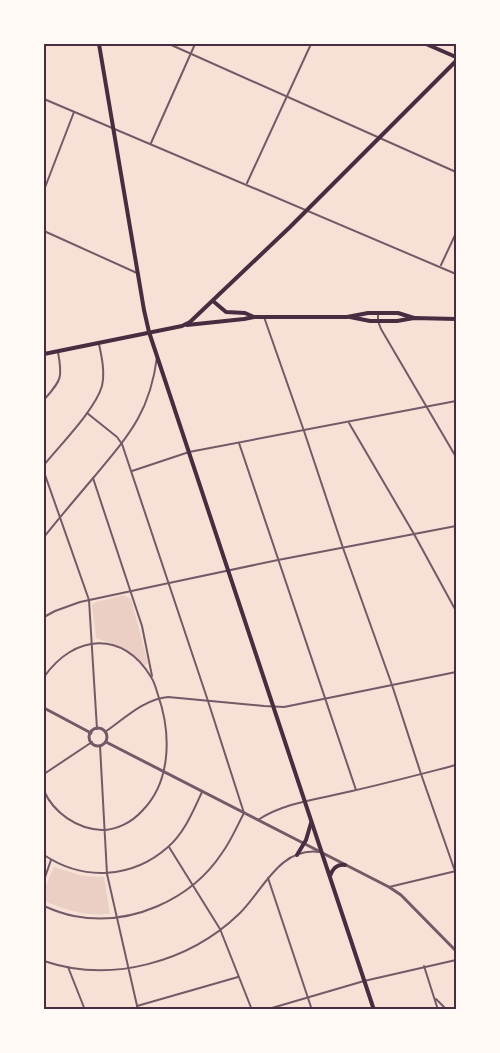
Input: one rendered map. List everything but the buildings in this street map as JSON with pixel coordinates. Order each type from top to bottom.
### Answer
[{"type":"main road","points":[[99,44],[149,332],[374,1010]]},
{"type":"main road","points":[[182,326],[190,322],[213,301],[307,210],[456,59],[427,44]]},
{"type":"main road","points":[[213,301],[226,312],[264,317],[347,317],[368,313],[398,313],[414,318]]},
{"type":"main road","points":[[44,354],[182,326],[244,320],[254,316]]},
{"type":"main road","points":[[347,317],[367,321],[456,318]]},
{"type":"main road","points":[[297,855],[304,844],[311,822]]},
{"type":"main road","points":[[330,877],[335,867],[340,864],[345,865]]},
{"type":"street","points":[[169,44],[456,172]]},
{"type":"street","points":[[151,144],[195,44]]},
{"type":"street","points":[[246,184],[311,44]]},
{"type":"street","points":[[44,99],[456,273]]},
{"type":"street","points":[[44,190],[74,112]]},
{"type":"street","points":[[44,231],[139,274]]},
{"type":"street","points":[[441,267],[456,233]]},
{"type":"street","points":[[378,313],[381,329],[456,457]]},
{"type":"street","points":[[264,317],[456,872],[389,887]]},
{"type":"street","points":[[44,465],[97,398],[103,380],[98,343]]},
{"type":"street","points":[[44,400],[60,378],[58,352]]},
{"type":"street","points":[[44,537],[122,444],[135,425],[154,379],[157,357]]},
{"type":"street","points":[[132,471],[189,452],[456,401]]},
{"type":"street","points":[[44,906],[74,916],[91,918],[131,915],[163,905],[193,886],[215,863],[244,813],[122,444],[117,437],[87,413]]},
{"type":"street","points":[[349,423],[456,611]]},
{"type":"street","points":[[239,443],[356,790]]},
{"type":"street","points":[[44,472],[89,600],[98,729]]},
{"type":"street","points":[[44,791],[51,804],[66,818],[84,827],[113,829],[140,814],[153,799],[164,772],[167,750],[166,729],[142,626],[93,478]]},
{"type":"street","points":[[44,617],[72,604],[169,582],[456,526]]},
{"type":"street","points":[[44,677],[65,654],[83,645],[99,643],[114,646],[128,653],[144,667],[153,679]]},
{"type":"street","points":[[105,732],[148,702],[159,698],[285,707],[456,672]]},
{"type":"street","points":[[44,708],[91,733]]},
{"type":"street","points":[[91,733],[102,729],[107,737],[106,742]]},
{"type":"street","points":[[91,733],[92,742],[99,746]]},
{"type":"street","points":[[44,774],[92,742]]},
{"type":"street","points":[[106,742],[389,887],[456,951]]},
{"type":"street","points":[[99,746],[106,742]]},
{"type":"street","points":[[99,746],[107,874],[137,1008],[239,977]]},
{"type":"street","points":[[258,820],[274,811],[305,802],[456,765]]},
{"type":"street","points":[[44,855],[51,860],[92,873],[107,874],[146,862],[169,846],[183,830],[202,792]]},
{"type":"street","points":[[169,846],[220,929],[252,1010]]},
{"type":"street","points":[[44,961],[87,970],[116,969],[169,958],[193,947],[220,929],[245,908],[279,865],[297,855],[321,852]]},
{"type":"street","points":[[44,880],[51,860]]},
{"type":"street","points":[[268,878],[312,1010]]},
{"type":"street","points":[[266,1010],[364,981],[456,960]]},
{"type":"street","points":[[424,966],[438,1010]]},
{"type":"street","points":[[68,967],[85,1010]]},
{"type":"street","points":[[435,998],[447,1010]]},
{"type":"shaded area","points":[[124,595],[131,599],[148,663],[146,665],[122,648],[96,638],[92,605]]},
{"type":"shaded area","points":[[54,867],[83,876],[104,877],[110,914],[76,912],[44,901],[44,890]]}]
